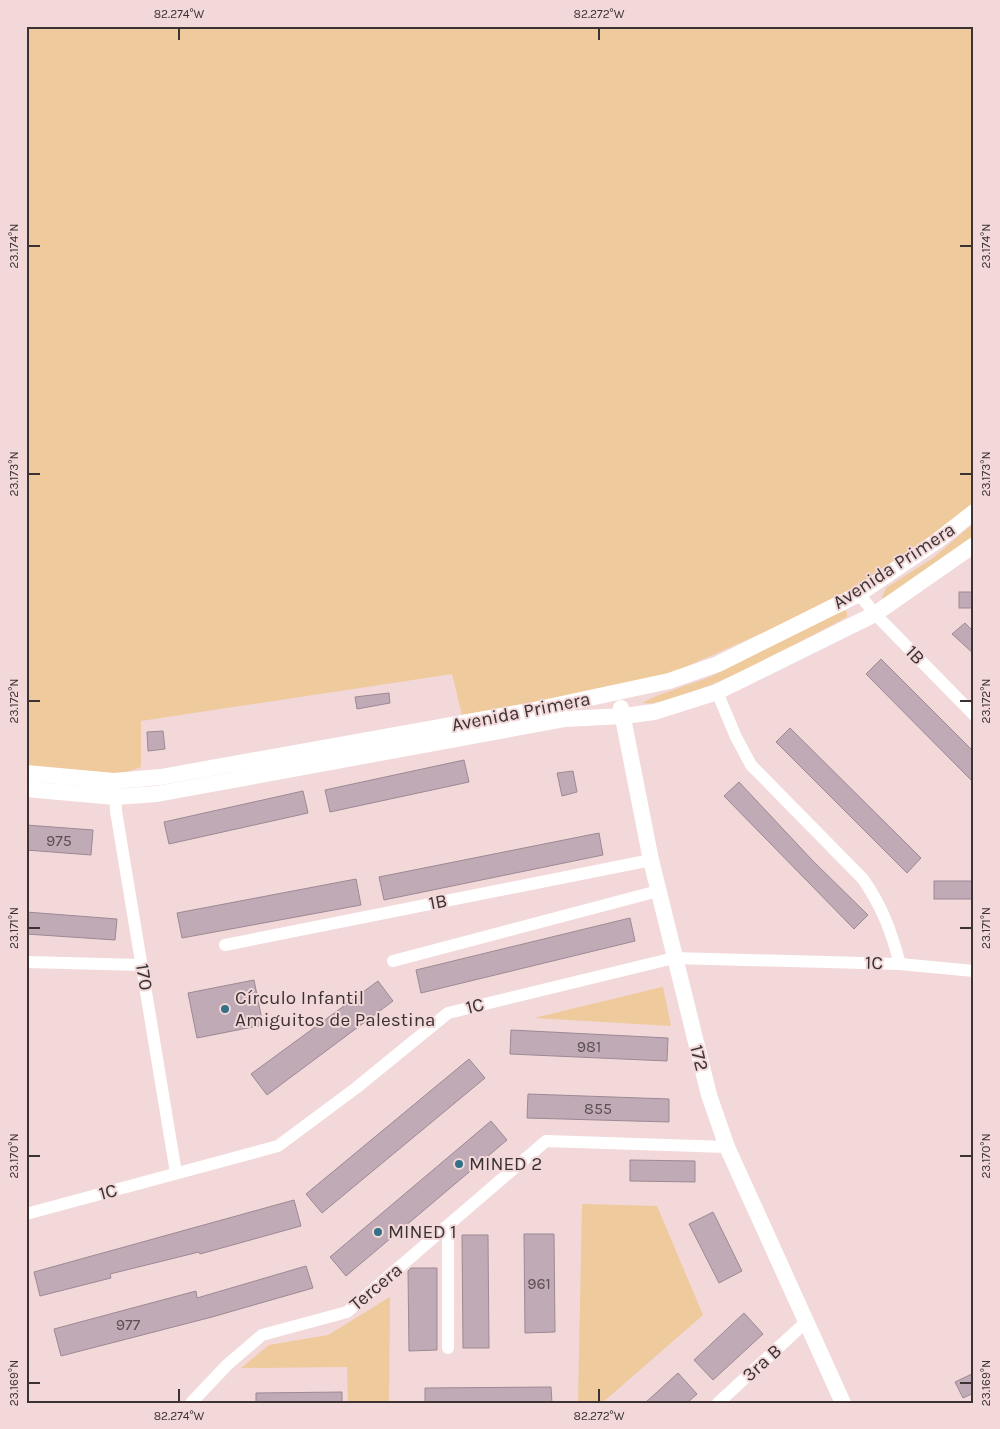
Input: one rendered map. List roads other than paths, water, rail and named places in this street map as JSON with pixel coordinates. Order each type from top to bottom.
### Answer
[{"type":"street","name":"Avenida Primera","points":[[26,773],[114,781],[161,778],[616,694],[669,681],[718,664],[859,594],[937,541],[974,512]]},
{"type":"street","name":"Avenida Primera","points":[[26,789],[115,798],[158,794],[565,719],[624,716],[654,712],[717,692],[875,614],[974,545]]},
{"type":"street","name":"1B","points":[[859,594],[875,614],[974,715]]},
{"type":"street","points":[[717,692],[740,745],[751,765],[863,879],[877,899],[888,922],[900,964]]},
{"type":"street","name":"172","points":[[616,694],[624,716],[658,891],[709,1095],[727,1147],[843,1403]]},
{"type":"street","name":"170","points":[[114,781],[115,798],[176,1173]]},
{"type":"street","name":"1B","points":[[224,945],[651,860]]},
{"type":"street","points":[[393,961],[658,891]]},
{"type":"street","name":"1C","points":[[26,1214],[278,1146],[356,1088],[448,1013],[674,958],[900,964],[974,971]]},
{"type":"street","points":[[26,962],[142,965]]},
{"type":"street","name":"Tercera","points":[[191,1403],[262,1334],[347,1312],[546,1142],[727,1147]]},
{"type":"street","points":[[448,1226],[448,1348]]},
{"type":"street","name":"3ra B","points":[[718,1403],[806,1322]]},
{"type":"place","name":"Círculo Infantil Amiguitos de Palestina","points":[[225,1009]]},
{"type":"place","name":"MINED 2","points":[[459,1164]]},
{"type":"place","name":"MINED 1","points":[[378,1232]]}]
